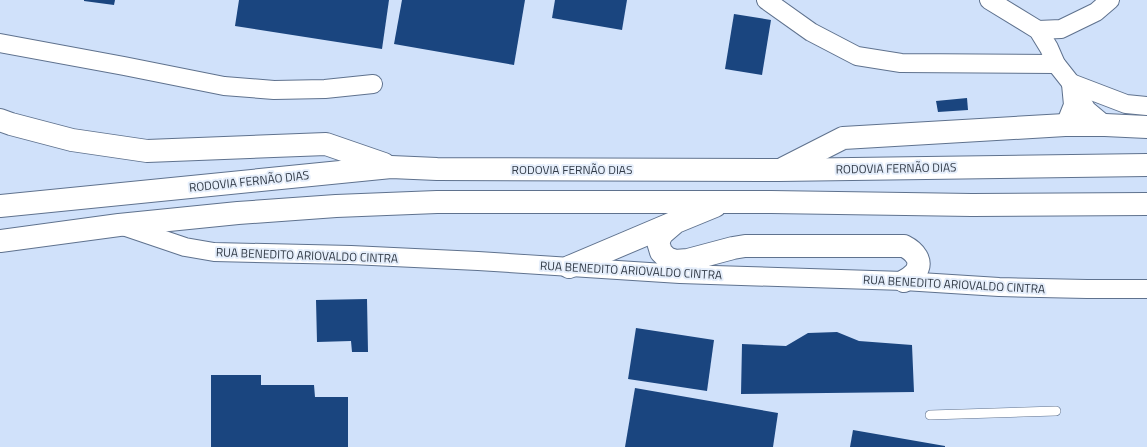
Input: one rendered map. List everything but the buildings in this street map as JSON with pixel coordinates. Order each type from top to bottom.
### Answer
[{"type":"highway","points":[[0,120],[72,140],[146,151],[326,144],[391,167]]},
{"type":"highway","points":[[779,170],[844,138],[1064,125],[1147,127]]},
{"type":"highway","name":"RODOVIA FERNÃO DIAS","points":[[0,206],[391,167],[444,169],[779,170],[1147,165]]},
{"type":"highway","points":[[0,241],[119,224],[238,213],[336,206],[437,202],[725,202],[972,205],[1147,204]]},
{"type":"highway","points":[[569,267],[651,231],[725,202]]},
{"type":"highway","points":[[676,222],[662,234],[658,242],[661,252],[667,258],[675,261],[688,260],[745,246],[904,246],[912,250],[917,256],[918,264],[916,272],[904,281]]},
{"type":"street","points":[[766,0],[811,32],[857,56],[901,63],[1056,64]]},
{"type":"street","points":[[989,0],[1038,30],[1049,48],[1056,64],[1071,83],[1087,110],[1105,125]]},
{"type":"street","points":[[1038,30],[1061,29],[1096,12],[1110,0]]},
{"type":"street","points":[[0,43],[224,86],[281,90],[325,89],[373,84]]},
{"type":"street","points":[[1071,83],[1126,104],[1147,106]]},
{"type":"street","points":[[1064,125],[1073,105],[1071,83]]},
{"type":"street","name":"RUA BENEDITO ARIOVALDO CINTRA","points":[[119,224],[185,247],[214,252],[351,255],[478,261],[680,274],[904,281],[999,287],[1147,289]]},
{"type":"lane","points":[[930,415],[1056,410]]}]
